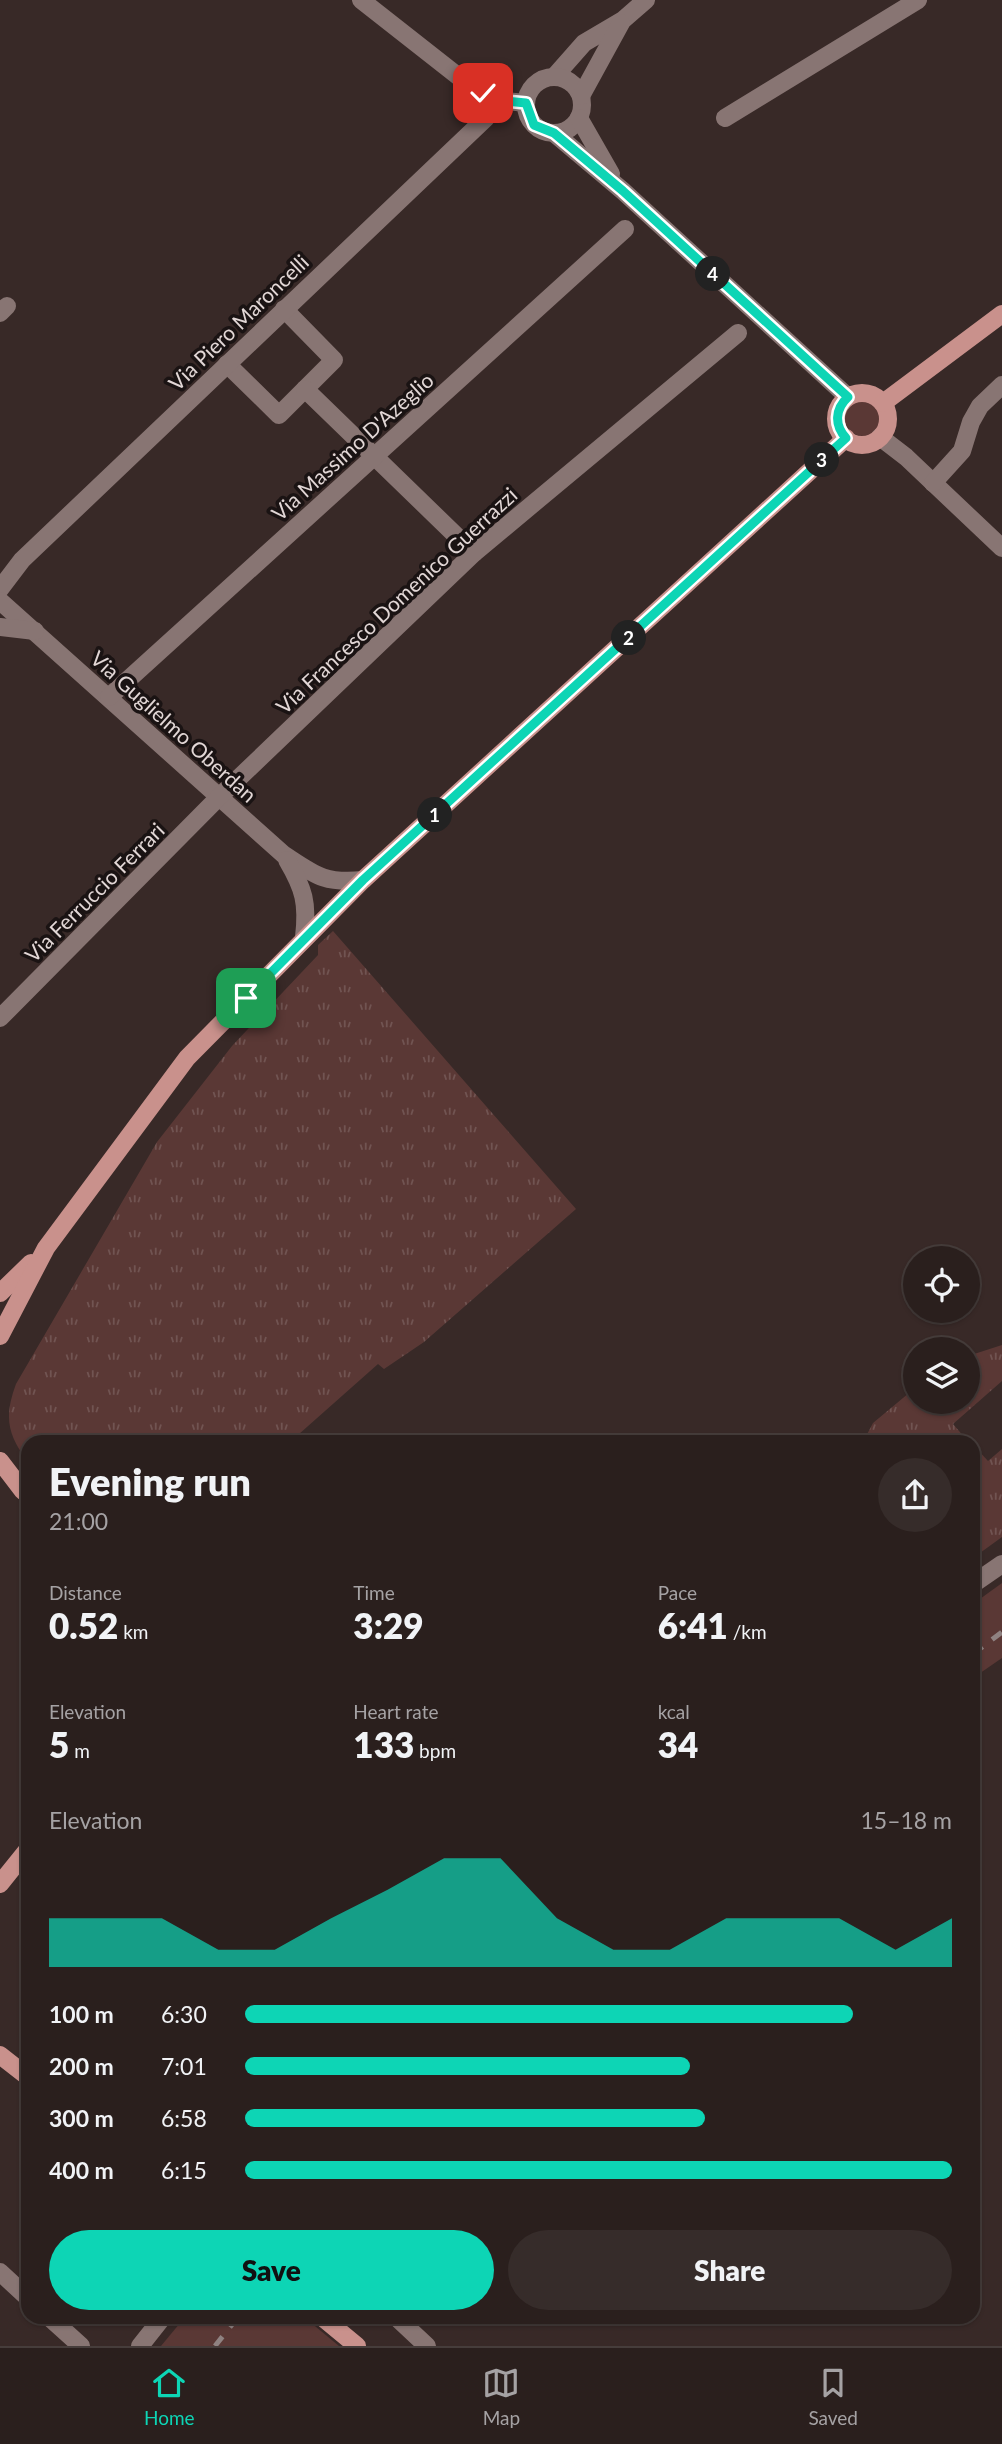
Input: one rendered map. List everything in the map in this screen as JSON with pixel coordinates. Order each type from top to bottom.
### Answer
[{"type":"main road","points":[[883,403],[1002,314]]},
{"type":"main road","points":[[871,394],[883,403],[888,425],[880,437],[866,444],[846,438],[840,432],[837,417],[842,402],[848,397],[871,394]]},
{"type":"main road","points":[[0,1336],[46,1248],[187,1058],[363,880],[846,438]]},
{"type":"main road","points":[[0,1293],[46,1248]]},
{"type":"main road","points":[[0,1461],[21,1488]]},
{"type":"main road","points":[[0,1476],[21,1490]]},
{"type":"main road","points":[[0,1485],[21,1492]]},
{"type":"main road","points":[[0,1884],[21,1858]]},
{"type":"main road","points":[[0,2044],[21,2070]]},
{"type":"main road","points":[[0,2055],[21,2070]]},
{"type":"main road","points":[[330,2324],[357,2346]]},
{"type":"street","points":[[361,0],[468,84],[495,100],[526,103]]},
{"type":"street","points":[[646,0],[623,20],[584,43],[554,77],[533,87],[526,103],[534,125],[554,133],[623,191],[848,397]]},
{"type":"street","points":[[726,118],[918,0]]},
{"type":"street","points":[[623,20],[580,96],[579,118],[600,159],[623,191]]},
{"type":"street","points":[[554,77],[571,83],[580,96]]},
{"type":"street","name":"Via Piero Maroncelli","points":[[0,589],[22,560],[485,118]]},
{"type":"street","points":[[554,133],[569,129],[579,118]]},
{"type":"street","name":"Via Massimo D'Azeglio","points":[[109,697],[625,229]]},
{"type":"street","points":[[227,364],[279,415],[334,360],[284,309]]},
{"type":"street","name":"Via Francesco Domenico Guerrazzi","points":[[219,797],[474,553],[738,333]]},
{"type":"street","points":[[933,483],[962,451],[971,422],[980,406],[1002,386]]},
{"type":"street","points":[[305,389],[474,553]]},
{"type":"street","points":[[880,437],[1002,548]]},
{"type":"street","name":"Via Piero Maroncelli","points":[[0,572],[22,560]]},
{"type":"street","name":"Via Guglielmo Oberdan","points":[[0,601],[283,854],[321,879],[339,882],[363,880]]},
{"type":"street","points":[[0,627],[35,631]]},
{"type":"street","name":"Via Ferruccio Ferrari","points":[[0,1018],[219,797]]},
{"type":"street","name":"Via Guglielmo Oberdan","points":[[283,854],[304,897],[307,909],[304,937]]},
{"type":"street","points":[[980,1579],[1002,1564]]},
{"type":"street","points":[[0,2272],[21,2292]]},
{"type":"street","points":[[57,2324],[81,2346]]},
{"type":"street","points":[[140,2346],[157,2324]]},
{"type":"street","points":[[403,2324],[427,2346]]},
{"type":"green space","points":[[863,400],[876,405],[881,418],[876,431],[863,436],[850,431],[845,418],[850,405]]},
{"type":"green space","points":[[333,931],[576,1209],[424,1342],[384,1369],[378,1364],[298,1435],[21,1435],[21,1451],[12,1434],[9,1416],[16,1384],[157,1142],[232,1046],[318,955],[318,945]]},
{"type":"green space","points":[[1002,1345],[1002,1381],[980,1400],[980,1352]]},
{"type":"green space","points":[[903,1398],[903,1414],[964,1414],[953,1424],[962,1435],[867,1435],[873,1423]]},
{"type":"green space","points":[[1002,1449],[1002,1537],[980,1553],[980,1452],[988,1461]]},
{"type":"green space","points":[[1002,1583],[1002,1658],[980,1673],[980,1599]]},
{"type":"green space","points":[[179,2324],[312,2324],[339,2346],[161,2346]]},
{"type":"railway","points":[[980,1649],[1002,1632]]},
{"type":"railway","points":[[215,2346],[232,2324]]},
{"type":"route","points":[[246,998],[363,880],[846,438],[840,432],[837,417],[838,409],[848,397],[623,191],[554,133],[534,125],[527,112],[526,103],[495,100],[483,93]]}]
